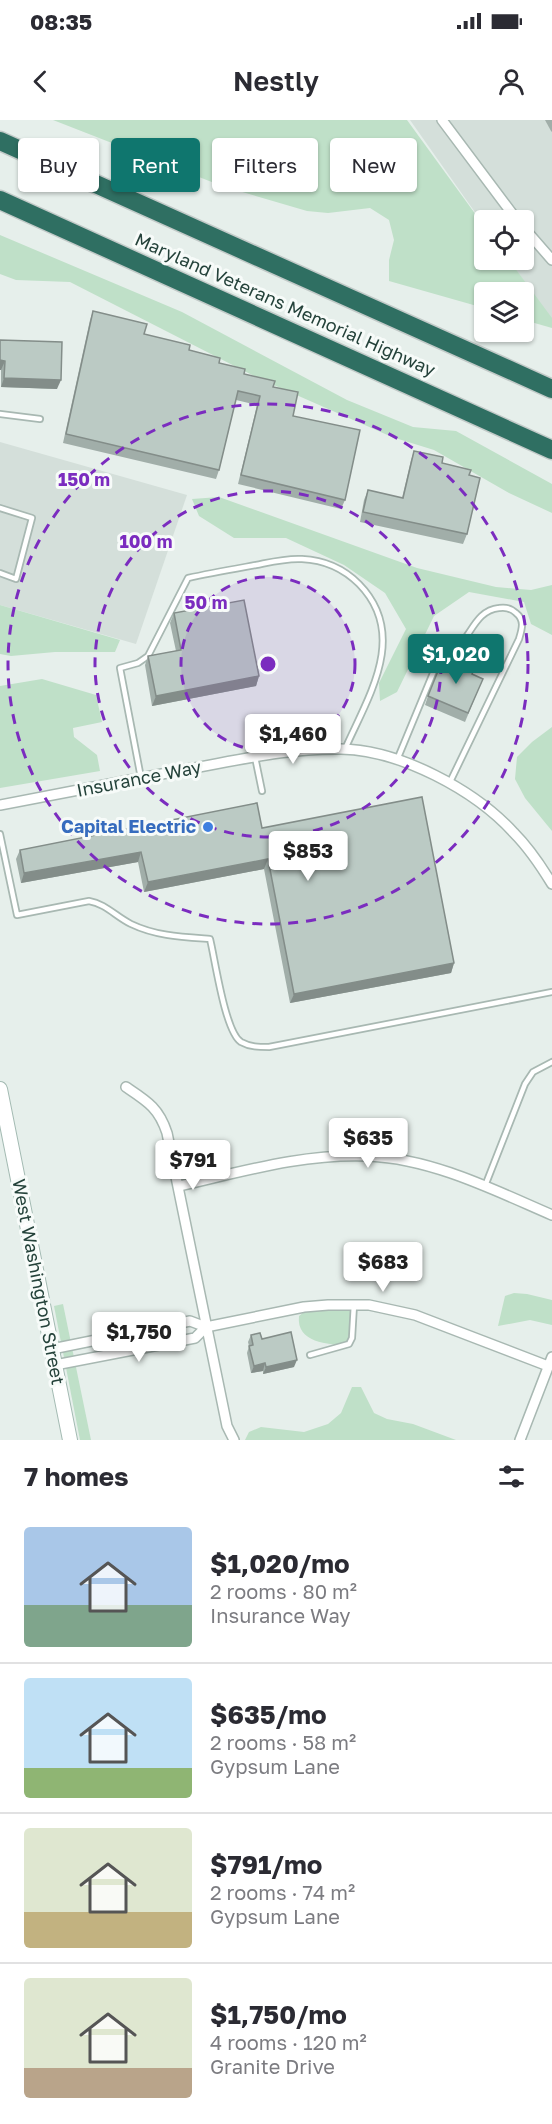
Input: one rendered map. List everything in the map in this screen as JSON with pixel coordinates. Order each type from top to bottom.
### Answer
[{"type":"highway","name":"Maryland Veterans Memorial Highway","points":[[0,141],[552,389]]},
{"type":"highway","name":"Maryland Veterans Memorial Highway","points":[[0,200],[552,450]]},
{"type":"main road","name":"West Washington Street","points":[[0,1089],[70,1440]]},
{"type":"street","points":[[442,120],[510,210]]},
{"type":"street","points":[[534,239],[552,260]]},
{"type":"street","name":"Insurance Way","points":[[0,805],[255,757],[308,750],[345,749],[397,760],[449,784],[489,809],[514,832],[537,860],[552,884]]},
{"type":"street","points":[[126,1087],[153,1106],[164,1122],[227,1426],[234,1440]]},
{"type":"street","points":[[179,1186],[298,1159],[369,1156],[424,1165],[485,1186],[552,1215]]},
{"type":"street","points":[[52,1349],[190,1321],[206,1327],[304,1307],[354,1304],[387,1307],[550,1362],[520,1440]]},
{"type":"street","points":[[55,1365],[195,1338],[206,1327]]},
{"type":"lane","points":[[0,414],[40,419]]},
{"type":"lane","points":[[0,508],[32,518],[16,579],[0,573]]},
{"type":"lane","points":[[141,778],[120,668],[138,663],[148,656],[188,578],[288,559],[319,561],[335,566],[351,576],[375,606],[381,623],[384,640],[382,661],[345,749]]},
{"type":"lane","points":[[397,760],[438,663],[456,650],[481,616],[489,610],[506,607],[513,610],[520,615],[522,621],[519,639],[449,784]]},
{"type":"lane","points":[[255,757],[262,791]]},
{"type":"lane","points":[[0,834],[17,915],[89,902],[100,903],[130,923],[159,934],[210,939],[227,1019],[239,1041],[252,1046],[269,1047],[552,992]]},
{"type":"lane","points":[[485,1186],[525,1084],[533,1072],[552,1062]]},
{"type":"lane","points":[[310,1354],[349,1344],[352,1338],[354,1304]]},
{"type":"shaded area","points":[[410,120],[552,120],[552,320],[534,295],[534,282],[525,282],[516,270],[534,270],[534,210],[474,211]]},
{"type":"shaded area","points":[[0,442],[187,495],[136,644],[0,605]]},
{"type":"green space","points":[[53,120],[407,120],[474,212],[474,270],[516,270],[525,282],[474,282],[474,305],[389,281],[389,260],[394,240],[389,220],[370,208],[328,213],[307,211],[242,192],[318,192],[318,138],[212,138],[212,182],[200,177],[200,138],[111,138],[111,143]]},
{"type":"green space","points":[[0,235],[182,312],[347,400],[413,427],[456,431],[552,484],[552,513],[509,493],[434,450],[392,437],[260,379],[70,282],[16,280],[0,274]]},
{"type":"green space","points":[[534,294],[552,318],[552,328],[534,323]]},
{"type":"green space","points":[[219,497],[417,568],[496,587],[531,590],[552,585],[552,635],[531,624],[524,602],[469,592],[434,616],[397,692],[380,701],[379,683],[406,629],[385,593],[344,565],[286,538],[234,538],[199,516],[192,499]]},
{"type":"green space","points":[[0,605],[120,640],[115,652],[55,652],[11,656],[0,654]]},
{"type":"green space","points":[[42,679],[96,695],[102,722],[73,728],[74,737],[97,755],[100,771],[0,788],[0,686]]},
{"type":"green space","points":[[552,727],[552,831],[525,798],[515,779],[517,757]]},
{"type":"green space","points":[[514,1293],[552,1300],[552,1325],[530,1320],[498,1326],[505,1296]]},
{"type":"green space","points":[[63,1304],[91,1440],[80,1440],[54,1306]]},
{"type":"green space","points":[[357,1310],[348,1346],[323,1343],[308,1337],[303,1332],[299,1325],[299,1316],[305,1311]]},
{"type":"green space","points":[[352,1387],[361,1387],[374,1413],[456,1440],[245,1440],[249,1432],[261,1427],[304,1432],[328,1424],[341,1413]]},
{"type":"building","points":[[93,311],[147,324],[144,334],[190,345],[189,350],[220,358],[219,363],[245,369],[244,374],[275,381],[273,387],[298,392],[293,416],[360,430],[345,500],[241,475],[260,396],[238,391],[219,470],[66,434]]},
{"type":"building","points":[[0,340],[62,342],[61,380],[4,378],[5,361],[0,360]]},
{"type":"building","points":[[414,451],[443,457],[442,463],[471,470],[469,475],[480,478],[467,534],[363,512],[368,490],[403,498]]},
{"type":"building","points":[[244,600],[259,676],[156,696],[148,656],[181,650],[174,613]]},
{"type":"building","points":[[446,657],[474,669],[472,674],[483,679],[468,713],[428,696]]},
{"type":"building","points":[[422,797],[454,963],[294,994],[268,859],[148,882],[141,852],[24,873],[20,850],[257,803],[262,828]]},
{"type":"building","points":[[291,1332],[297,1360],[266,1367],[265,1363],[254,1366],[249,1346],[253,1345],[251,1335],[260,1333],[262,1339]]},
{"type":"place","name":"Capital Electric","points":[[208,827]]}]
